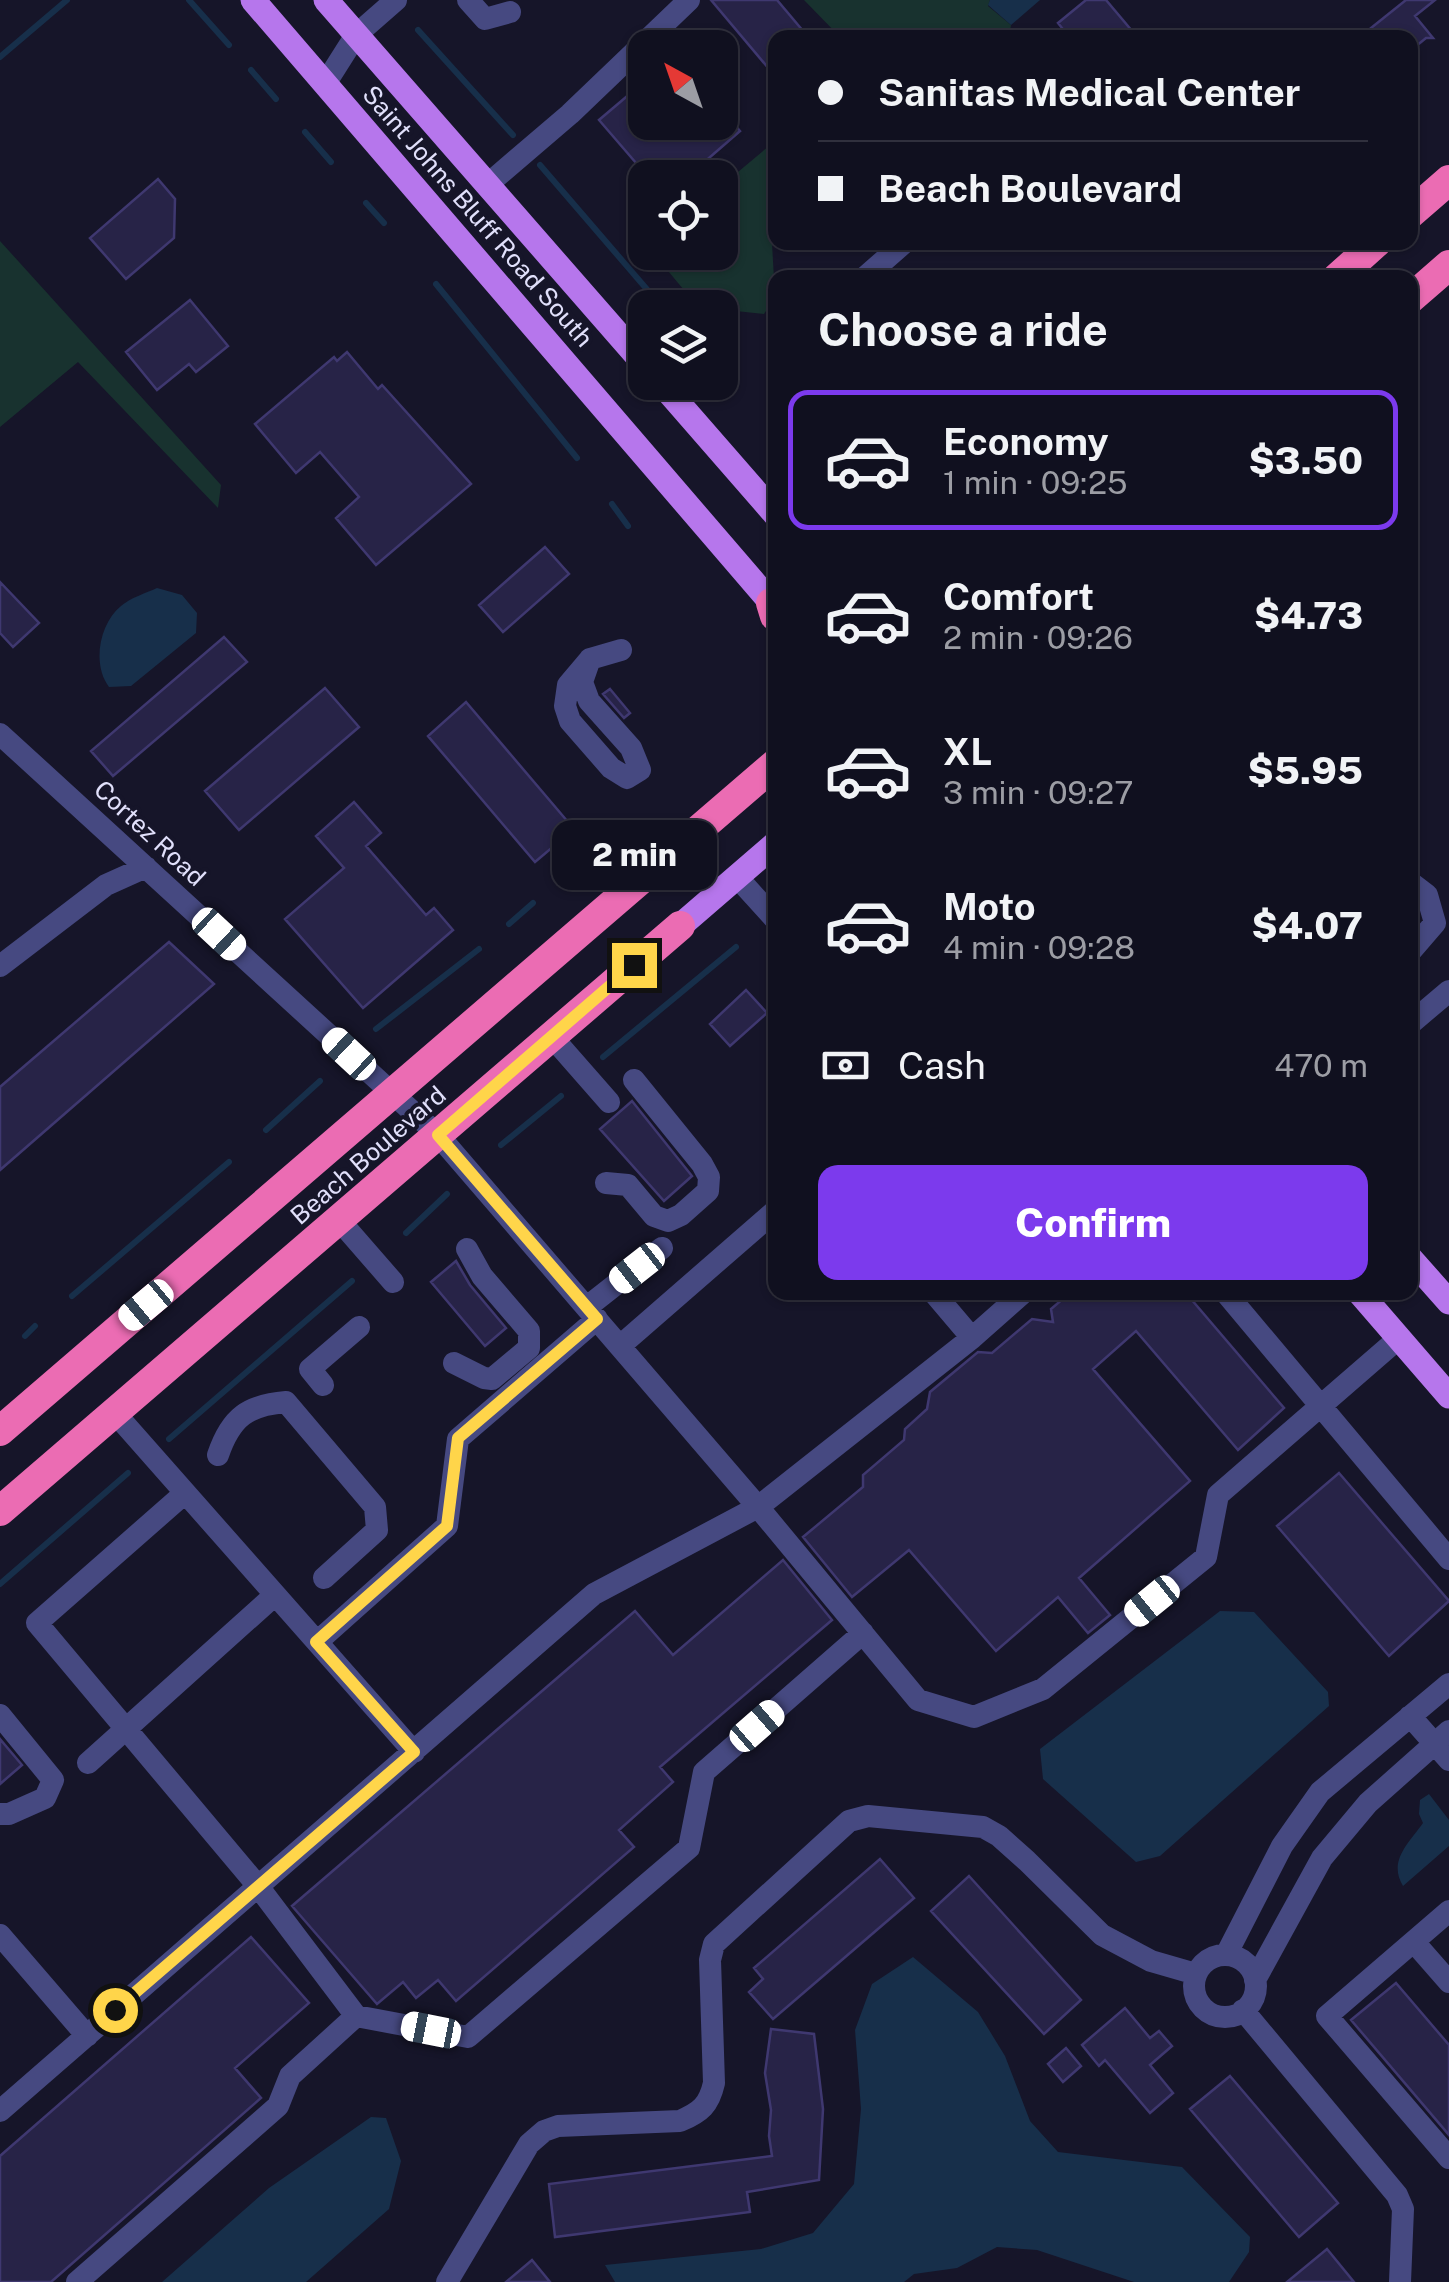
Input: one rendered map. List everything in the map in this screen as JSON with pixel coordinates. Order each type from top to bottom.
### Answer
[{"type":"highway","points":[[1418,207],[1449,180]]},
{"type":"highway","points":[[1346,270],[1368,250]]},
{"type":"highway","points":[[1418,291],[1449,265]]},
{"type":"highway","points":[[0,1431],[393,1095],[768,767]]},
{"type":"highway","name":"Beach Boulevard","points":[[0,1511],[680,926]]},
{"type":"main road","name":"Saint Johns Bluff Road South","points":[[253,0],[768,602]]},
{"type":"main road","name":"Saint Johns Bluff Road South","points":[[326,0],[628,346]]},
{"type":"main road","points":[[676,400],[768,506]]},
{"type":"main road","name":"Beach Boulevard","points":[[680,926],[768,850]]},
{"type":"main road","points":[[1418,1267],[1449,1302]]},
{"type":"main road","points":[[1365,1300],[1449,1396]]},
{"type":"street","points":[[325,84],[356,35],[396,0]]},
{"type":"street","points":[[468,0],[485,19],[510,12]]},
{"type":"street","points":[[487,185],[570,114],[689,0]]},
{"type":"street","points":[[873,270],[896,250]]},
{"type":"street","points":[[621,650],[590,659],[568,686],[564,706],[570,721],[611,768],[627,778],[640,770]]},
{"type":"street","name":"Cortez Road","points":[[0,734],[438,1135],[758,1507],[918,1700],[974,1717],[1043,1689],[1206,1556],[1218,1496],[1398,1338]]},
{"type":"street","points":[[0,966],[106,885],[146,866]]},
{"type":"street","points":[[737,877],[768,911]]},
{"type":"street","points":[[1418,888],[1426,895],[1434,923],[1418,942]]},
{"type":"street","points":[[1418,1017],[1449,991]]},
{"type":"street","points":[[552,1037],[608,1102]]},
{"type":"street","points":[[606,1183],[628,1185],[654,1216],[668,1221],[708,1191],[709,1177],[702,1164],[634,1080]]},
{"type":"street","points":[[620,1346],[768,1217]]},
{"type":"street","points":[[339,1220],[393,1282]]},
{"type":"street","points":[[316,1642],[447,1526],[458,1438],[662,1248]]},
{"type":"street","points":[[454,1363],[492,1379],[530,1348],[531,1340],[467,1250]]},
{"type":"street","points":[[940,1300],[972,1338]]},
{"type":"street","points":[[0,2111],[594,1594],[758,1507],[1015,1300]]},
{"type":"street","points":[[1232,1300],[1449,1559]]},
{"type":"street","points":[[324,1385],[310,1369],[360,1327]]},
{"type":"street","points":[[218,1454],[225,1434],[256,1404],[286,1402],[375,1507],[378,1530],[324,1578]]},
{"type":"street","points":[[114,1412],[414,1752]]},
{"type":"street","points":[[185,1493],[37,1624],[256,1885],[356,2016],[468,2037],[689,1848],[704,1772],[863,1634]]},
{"type":"street","points":[[88,1763],[275,1595]]},
{"type":"street","points":[[1226,1955],[1282,1846],[1320,1792],[1449,1684]]},
{"type":"street","points":[[0,1715],[53,1780],[45,1798],[9,1814],[0,1814]]},
{"type":"street","points":[[1255,1980],[1245,1962],[1226,1955],[1208,1960],[1196,1974],[1195,1994],[1206,2010],[1224,2017],[1243,2010],[1254,1997],[1255,1980],[1322,1858],[1368,1803],[1445,1744],[1410,1716]]},
{"type":"street","points":[[447,2282],[529,2144],[544,2131],[558,2126],[680,2121],[697,2114],[710,2102],[714,2083],[710,1960],[714,1944],[849,1821],[868,1816],[983,1827],[1027,1861],[1102,1936],[1151,1962],[1196,1974]]},
{"type":"street","points":[[1449,1912],[1326,2016],[1449,2158]]},
{"type":"street","points":[[0,1935],[86,2036]]},
{"type":"street","points":[[1414,1942],[1449,1982]]},
{"type":"street","points":[[1243,2010],[1397,2195],[1403,2210],[1400,2282]]},
{"type":"street","points":[[77,2282],[278,2106],[290,2076],[356,2016]]},
{"type":"green space","points":[[804,0],[990,0],[988,6],[1011,25],[1010,30],[833,30]]},
{"type":"green space","points":[[768,147],[768,250],[772,250],[774,270],[768,270],[768,308],[764,314],[738,311],[738,290],[684,290],[667,270],[738,270],[738,172]]},
{"type":"green space","points":[[0,241],[221,485],[218,508],[78,362],[0,427]]},
{"type":"water","points":[[990,0],[1040,0],[1011,25],[988,5]]},
{"type":"water","points":[[157,588],[182,595],[197,613],[196,633],[131,686],[109,687],[100,656],[107,623],[125,603]]},
{"type":"water","points":[[1220,1611],[1254,1612],[1328,1692],[1329,1706],[1160,1856],[1136,1862],[1043,1779],[1040,1749]]},
{"type":"water","points":[[1429,1794],[1449,1820],[1449,1846],[1403,1886],[1399,1861],[1423,1823],[1420,1800]]},
{"type":"water","points":[[913,1957],[978,2012],[1005,2056],[1030,2121],[1058,2152],[1182,2167],[1250,2237],[1249,2252],[1229,2282],[1134,2282],[1037,2250],[997,2247],[957,2268],[914,2274],[904,2282],[615,2282],[605,2265],[761,2249],[813,2233],[854,2184],[861,2109],[855,2030],[872,1984]]},
{"type":"water","points":[[371,2117],[386,2118],[401,2161],[389,2209],[306,2282],[162,2282],[269,2188]]},
{"type":"building","points":[[711,0],[777,0],[802,30],[768,30],[768,68]]},
{"type":"building","points":[[1086,0],[1106,0],[1131,30],[1064,30],[1058,23]]},
{"type":"building","points":[[1406,0],[1435,0],[1415,16],[1433,38],[1418,44],[1418,30],[1371,28]]},
{"type":"building","points":[[628,95],[628,140],[730,140],[707,160],[633,160],[599,120]]},
{"type":"building","points":[[158,179],[175,199],[174,238],[126,279],[90,238]]},
{"type":"building","points":[[190,300],[228,346],[196,372],[189,364],[157,390],[126,352]]},
{"type":"building","points":[[347,352],[471,484],[376,565],[336,518],[359,497],[320,452],[296,473],[255,424],[334,357],[337,361]]},
{"type":"building","points":[[545,547],[569,574],[503,632],[479,605]]},
{"type":"building","points":[[0,582],[39,623],[13,647],[0,633]]},
{"type":"building","points":[[224,637],[247,662],[113,776],[91,751]]},
{"type":"building","points":[[325,688],[359,727],[239,830],[205,791]]},
{"type":"building","points":[[610,689],[630,713],[624,718],[603,694]]},
{"type":"building","points":[[466,702],[574,829],[535,862],[428,736]]},
{"type":"building","points":[[354,802],[381,833],[366,846],[426,915],[434,908],[453,930],[363,1008],[285,919],[344,868],[316,836]]},
{"type":"building","points":[[169,942],[214,984],[0,1170],[0,1087]]},
{"type":"building","points":[[746,990],[767,1013],[730,1046],[710,1024]]},
{"type":"building","points":[[632,1101],[692,1176],[664,1201],[600,1129]]},
{"type":"building","points":[[456,1261],[470,1285],[506,1328],[485,1346],[431,1282]]},
{"type":"building","points":[[1062,1300],[1192,1300],[1284,1408],[1238,1450],[1136,1331],[1093,1369],[1190,1481],[1079,1578],[1110,1615],[1088,1633],[1058,1597],[996,1651],[909,1550],[852,1597],[803,1537],[863,1487],[863,1475],[904,1440],[905,1429],[927,1409],[930,1392],[978,1352],[992,1353],[1032,1319],[1053,1322],[1051,1309]]},
{"type":"building","points":[[1339,1473],[1449,1601],[1389,1656],[1277,1526]]},
{"type":"building","points":[[783,1560],[832,1620],[660,1767],[673,1782],[619,1830],[634,1847],[456,2001],[438,1980],[416,1998],[403,1982],[377,2004],[292,1906],[635,1611],[673,1655]]},
{"type":"building","points":[[0,1739],[22,1765],[0,1784]]},
{"type":"building","points":[[880,1859],[914,1898],[773,2019],[749,1992],[763,1979],[754,1968]]},
{"type":"building","points":[[969,1876],[1081,2000],[1044,2034],[931,1911]]},
{"type":"building","points":[[251,1937],[309,2003],[235,2068],[261,2098],[51,2282],[0,2282],[0,2156]]},
{"type":"building","points":[[1396,1983],[1449,2045],[1449,2135],[1351,2020]]},
{"type":"building","points":[[1125,2008],[1150,2038],[1159,2031],[1172,2046],[1150,2065],[1173,2093],[1150,2113],[1105,2060],[1099,2066],[1082,2045]]},
{"type":"building","points":[[771,2029],[814,2034],[823,2109],[819,2180],[747,2192],[750,2212],[555,2237],[549,2184],[772,2156],[765,2073]]},
{"type":"building","points":[[1066,2048],[1081,2066],[1063,2082],[1048,2064]]},
{"type":"building","points":[[1230,2076],[1338,2203],[1299,2237],[1190,2109]]},
{"type":"building","points":[[1327,2249],[1354,2282],[1287,2282]]},
{"type":"building","points":[[532,2260],[550,2282],[506,2282]]},
{"type":"waterway","points":[[0,57],[67,0]]},
{"type":"waterway","points":[[189,0],[229,45]]},
{"type":"waterway","points":[[418,30],[513,135]]},
{"type":"waterway","points":[[251,70],[276,99]]},
{"type":"waterway","points":[[305,132],[331,162]]},
{"type":"waterway","points":[[540,165],[648,290]]},
{"type":"waterway","points":[[366,203],[384,223]]},
{"type":"waterway","points":[[436,284],[577,458]]},
{"type":"waterway","points":[[612,504],[628,526]]},
{"type":"waterway","points":[[633,839],[648,829]]},
{"type":"waterway","points":[[562,879],[591,858]]},
{"type":"waterway","points":[[509,924],[533,903]]},
{"type":"waterway","points":[[603,1057],[736,947]]},
{"type":"waterway","points":[[376,1029],[479,949]]},
{"type":"waterway","points":[[266,1130],[320,1081]]},
{"type":"waterway","points":[[501,1145],[561,1096]]},
{"type":"waterway","points":[[72,1296],[229,1162]]},
{"type":"waterway","points":[[406,1233],[447,1194]]},
{"type":"waterway","points":[[169,1439],[352,1281]]},
{"type":"waterway","points":[[25,1336],[35,1326]]},
{"type":"waterway","points":[[0,1584],[128,1473]]},
{"type":"route","points":[[115,2010],[414,1752],[316,1642],[447,1526],[458,1438],[597,1319],[438,1135],[634,965]]}]
